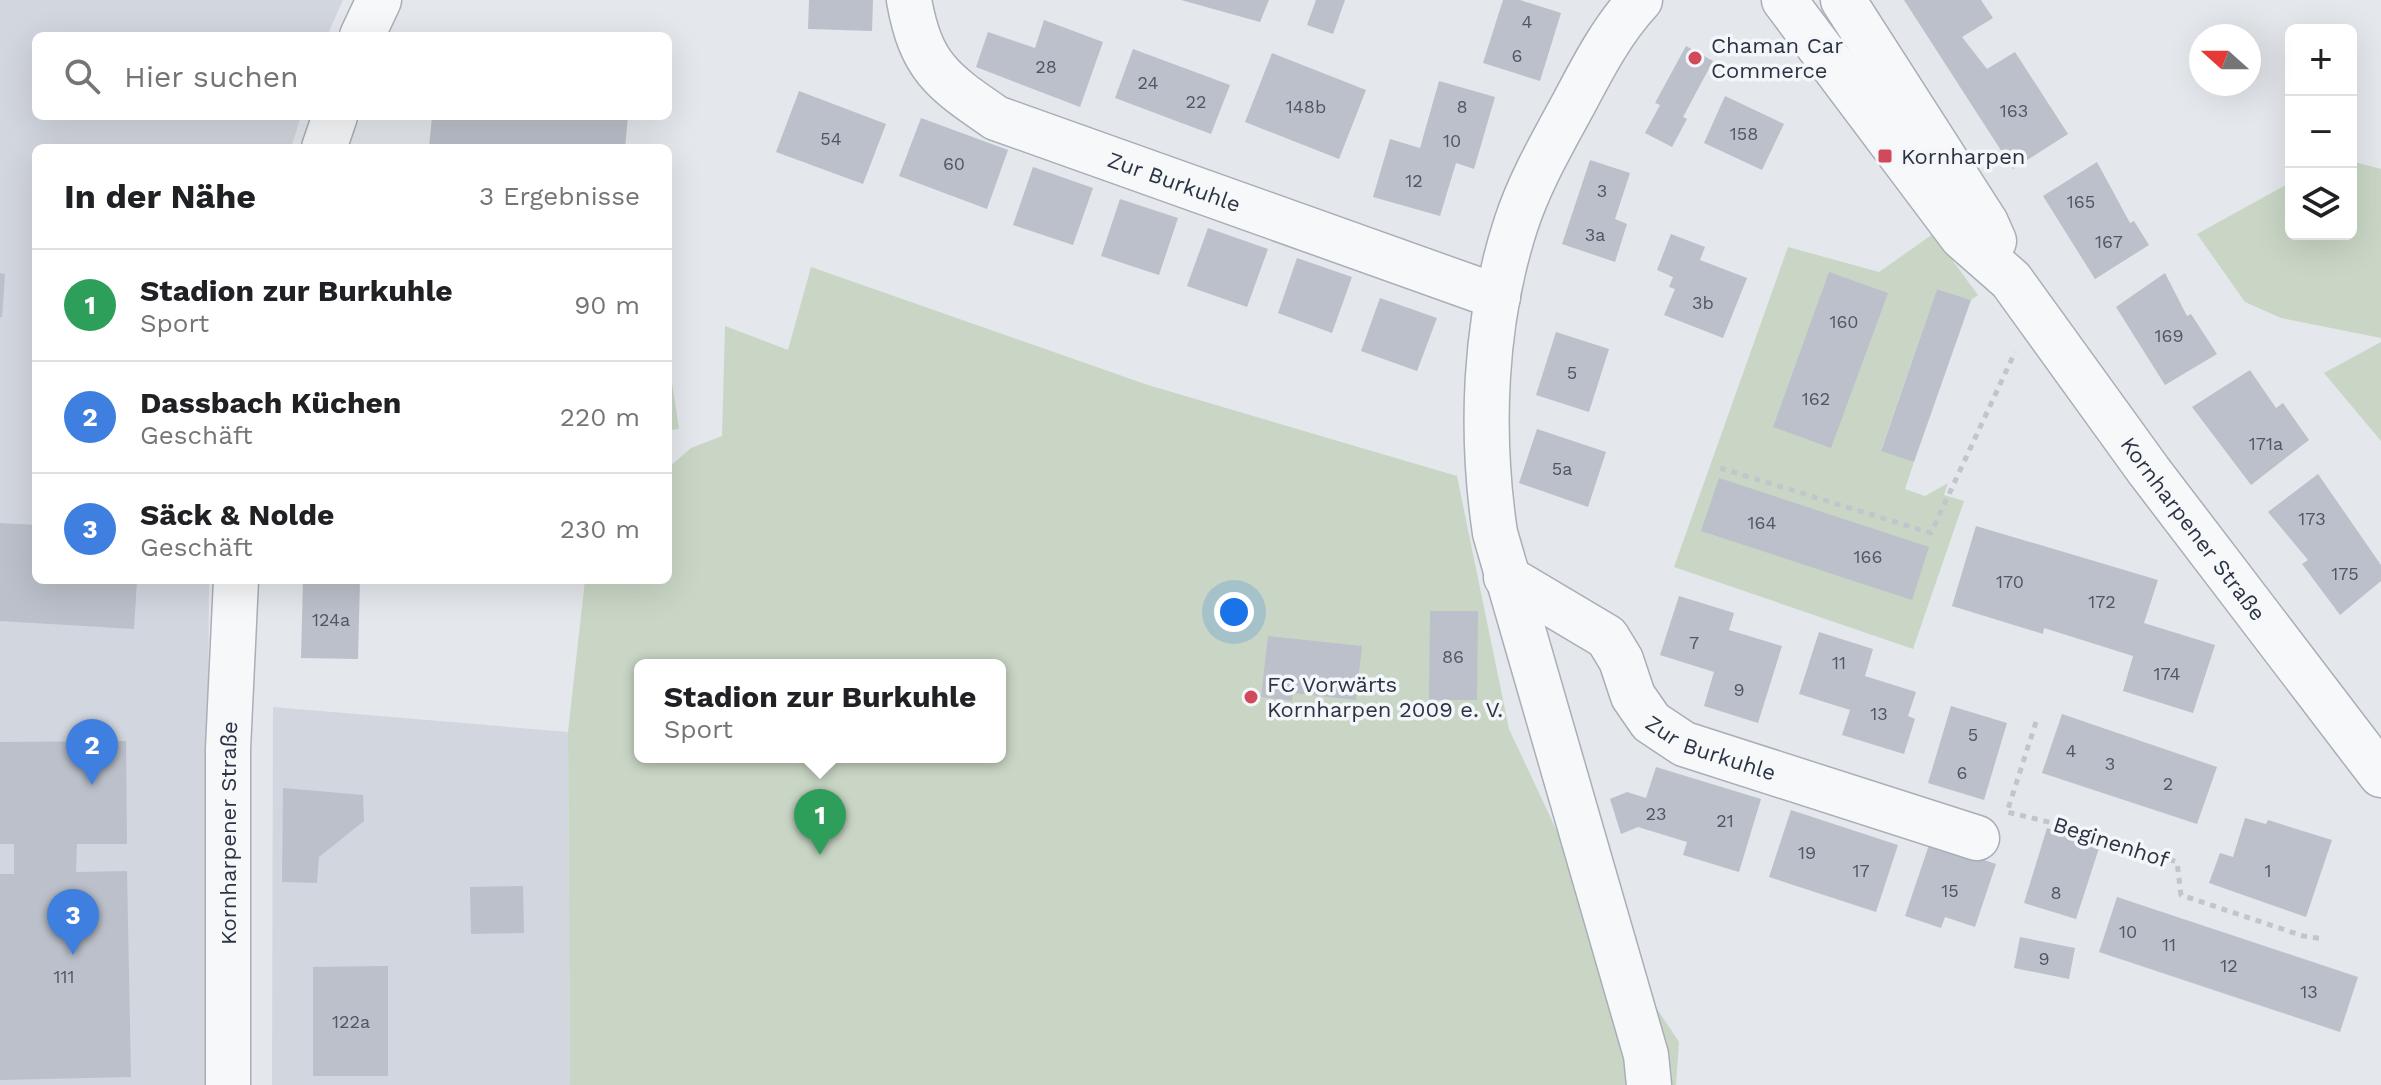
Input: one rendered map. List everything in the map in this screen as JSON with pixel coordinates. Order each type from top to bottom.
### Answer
[{"type":"street","points":[[364,32],[379,0]]},
{"type":"street","name":"Zur Burkuhle","points":[[909,0],[916,38],[946,84],[996,118],[1498,297]]},
{"type":"street","points":[[1640,0],[1598,57],[1545,154],[1516,224],[1498,297],[1486,393],[1488,490],[1506,577],[1587,843],[1646,1055],[1649,1085]]},
{"type":"street","name":"Kornharpener Straße","points":[[1784,0],[1845,84],[1905,130],[1986,223],[2022,296],[2149,471],[2381,775]]},
{"type":"street","points":[[1817,46],[1849,9]]},
{"type":"street","name":"Kornharpener Straße","points":[[1849,9],[1880,57],[1905,130]]},
{"type":"street","points":[[1845,84],[1880,57]]},
{"type":"street","points":[[325,144],[334,120]]},
{"type":"street","name":"Zur Burkuhle","points":[[1506,577],[1607,637],[1621,660],[1633,696],[1651,722],[1684,744],[1977,838]]},
{"type":"street","name":"Kornharpener Straße","points":[[228,1085],[227,796],[236,584]]},
{"type":"path","points":[[1720,468],[1931,533],[2022,296]]},
{"type":"path","name":"Beginenhof","points":[[2036,722],[2007,812],[2099,834],[2177,862],[2181,895],[2303,936],[2324,939]]},
{"type":"shaded area","points":[[0,0],[343,0],[329,32],[32,32],[32,120],[300,120],[292,144],[32,144],[32,584],[209,584],[206,1085],[0,1085]]},
{"type":"shaded area","points":[[273,707],[568,732],[570,1085],[272,1085]]},
{"type":"green space","points":[[2357,163],[2381,169],[2381,338],[2281,318],[2245,302],[2197,234],[2285,185],[2285,240],[2357,240]]},
{"type":"green space","points":[[1933,234],[1978,295],[1971,300],[1937,289],[1881,450],[1914,462],[1905,489],[1925,496],[1948,483],[1944,495],[1964,501],[1913,649],[1674,567],[1788,247],[1879,272]]},
{"type":"green space","name":"FC Vorwärts Kornharpen 2009 e. V.","points":[[811,267],[1148,385],[1457,476],[1509,729],[1599,921],[1679,1042],[1676,1085],[570,1085],[568,732],[585,584],[672,584],[672,465],[691,448],[722,436],[725,326],[788,350]]},
{"type":"green space","points":[[2381,342],[2381,441],[2324,373]]},
{"type":"green space","points":[[672,383],[679,429],[672,430]]},
{"type":"building","points":[[809,0],[873,0],[872,31],[808,29]]},
{"type":"building","points":[[1181,0],[1269,0],[1260,22]]},
{"type":"building","points":[[1316,0],[1345,0],[1333,34],[1307,25]]},
{"type":"building","points":[[1503,0],[1520,0],[1561,13],[1540,81],[1483,63]]},
{"type":"building","points":[[1904,0],[1981,0],[1993,18],[1962,37],[1987,69],[2015,52],[2068,134],[2013,169]]},
{"type":"building","points":[[1044,20],[1103,42],[1080,107],[976,67],[988,32],[1035,48]]},
{"type":"building","points":[[1686,46],[1713,61],[1683,117],[1687,119],[1672,147],[1645,133],[1660,105],[1655,103]]},
{"type":"building","points":[[1133,49],[1230,85],[1211,134],[1115,98]]},
{"type":"building","points":[[1272,53],[1366,90],[1339,159],[1245,122]]},
{"type":"building","points":[[1439,81],[1495,97],[1474,169],[1456,163],[1440,216],[1373,197],[1390,139],[1420,148]]},
{"type":"building","points":[[799,91],[886,124],[863,184],[776,152]]},
{"type":"building","points":[[1725,96],[1784,124],[1762,170],[1704,143]]},
{"type":"building","points":[[921,118],[1008,150],[987,209],[899,176]]},
{"type":"building","points":[[432,120],[628,120],[625,144],[429,144]]},
{"type":"building","points":[[1590,160],[1630,173],[1615,219],[1627,224],[1615,262],[1562,244]]},
{"type":"building","points":[[2097,162],[2130,223],[2134,221],[2149,245],[2095,279],[2043,196]]},
{"type":"building","points":[[1033,167],[1093,188],[1073,245],[1013,225]]},
{"type":"building","points":[[1120,199],[1178,218],[1159,275],[1101,256]]},
{"type":"building","points":[[1208,228],[1268,249],[1247,307],[1187,286]]},
{"type":"building","points":[[1671,234],[1705,247],[1700,260],[1747,278],[1723,338],[1664,315],[1675,289],[1669,287],[1673,277],[1657,270]]},
{"type":"building","points":[[1297,258],[1352,277],[1332,333],[1278,313]]},
{"type":"building","points":[[1829,272],[1888,293],[1831,448],[1773,427]]},
{"type":"building","points":[[0,273],[5,274],[2,317],[0,317]]},
{"type":"building","points":[[2165,273],[2187,316],[2191,314],[2217,354],[2165,385],[2116,307]]},
{"type":"building","points":[[1937,289],[1971,300],[1914,462],[1881,451]]},
{"type":"building","points":[[1380,298],[1437,318],[1417,371],[1361,351]]},
{"type":"building","points":[[1556,332],[1609,349],[1589,412],[1536,395]]},
{"type":"building","points":[[2250,370],[2276,408],[2283,403],[2309,440],[2251,485],[2192,407]]},
{"type":"building","points":[[1537,429],[1606,452],[1588,507],[1519,483]]},
{"type":"building","points":[[2318,474],[2381,565],[2381,581],[2340,615],[2302,564],[2308,560],[2268,512]]},
{"type":"building","points":[[1719,478],[1929,547],[1912,600],[1701,531]]},
{"type":"building","points":[[0,523],[32,525],[32,584],[137,584],[134,629],[0,621]]},
{"type":"building","points":[[1976,526],[2158,580],[2144,623],[2215,645],[2193,713],[2123,691],[2133,656],[2044,628],[2043,634],[1952,606]]},
{"type":"building","points":[[303,584],[360,584],[358,659],[301,658]]},
{"type":"building","points":[[1679,596],[1734,613],[1729,630],[1782,646],[1758,723],[1704,706],[1714,672],[1660,655]]},
{"type":"building","points":[[1430,611],[1478,611],[1477,700],[1429,700]]},
{"type":"building","points":[[1819,632],[1873,649],[1865,676],[1916,692],[1908,716],[1915,719],[1904,754],[1842,735],[1850,710],[1799,694]]},
{"type":"building","points":[[1268,636],[1362,646],[1356,700],[1293,693],[1292,701],[1261,697]]},
{"type":"building","points":[[1951,706],[2007,723],[1984,800],[1928,783]]},
{"type":"building","points":[[2062,714],[2217,767],[2197,824],[2042,773]]},
{"type":"building","points":[[126,741],[127,844],[77,844],[76,872],[127,871],[131,1077],[0,1080],[0,874],[14,874],[14,844],[0,844],[0,742]]},
{"type":"building","points":[[1656,767],[1761,799],[1739,872],[1683,855],[1687,842],[1638,827],[1621,834],[1610,799],[1627,792],[1646,798]]},
{"type":"building","points":[[283,788],[363,795],[364,821],[319,857],[317,883],[282,882]]},
{"type":"building","points":[[1791,810],[1898,845],[1876,912],[1769,877]]},
{"type":"building","points":[[2245,818],[2266,824],[2268,820],[2332,840],[2306,917],[2209,883],[2220,853],[2233,857]]},
{"type":"building","points":[[2047,828],[2100,845],[2076,919],[2024,903]]},
{"type":"building","points":[[1930,842],[1996,864],[1975,927],[1945,917],[1941,928],[1905,916]]},
{"type":"building","points":[[523,886],[524,933],[471,934],[470,887]]},
{"type":"building","points":[[2117,897],[2358,977],[2340,1032],[2099,952]]},
{"type":"building","points":[[2020,937],[2075,948],[2069,979],[2014,968]]},
{"type":"building","points":[[388,966],[388,1076],[313,1076],[313,967]]},
{"type":"place","name":"Chaman Car Commerce","points":[[1695,58]]},
{"type":"place","name":"Kornharpen","points":[[1885,156]]},
{"type":"place","name":"FC Vorwärts Kornharpen 2009 e. V.","points":[[1251,697]]},
{"type":"place","name":"Dassbach Küchen","points":[[92,785]]},
{"type":"place","name":"Stadion zur Burkuhle","points":[[820,855]]},
{"type":"place","name":"Säck & Nolde","points":[[73,955]]}]
